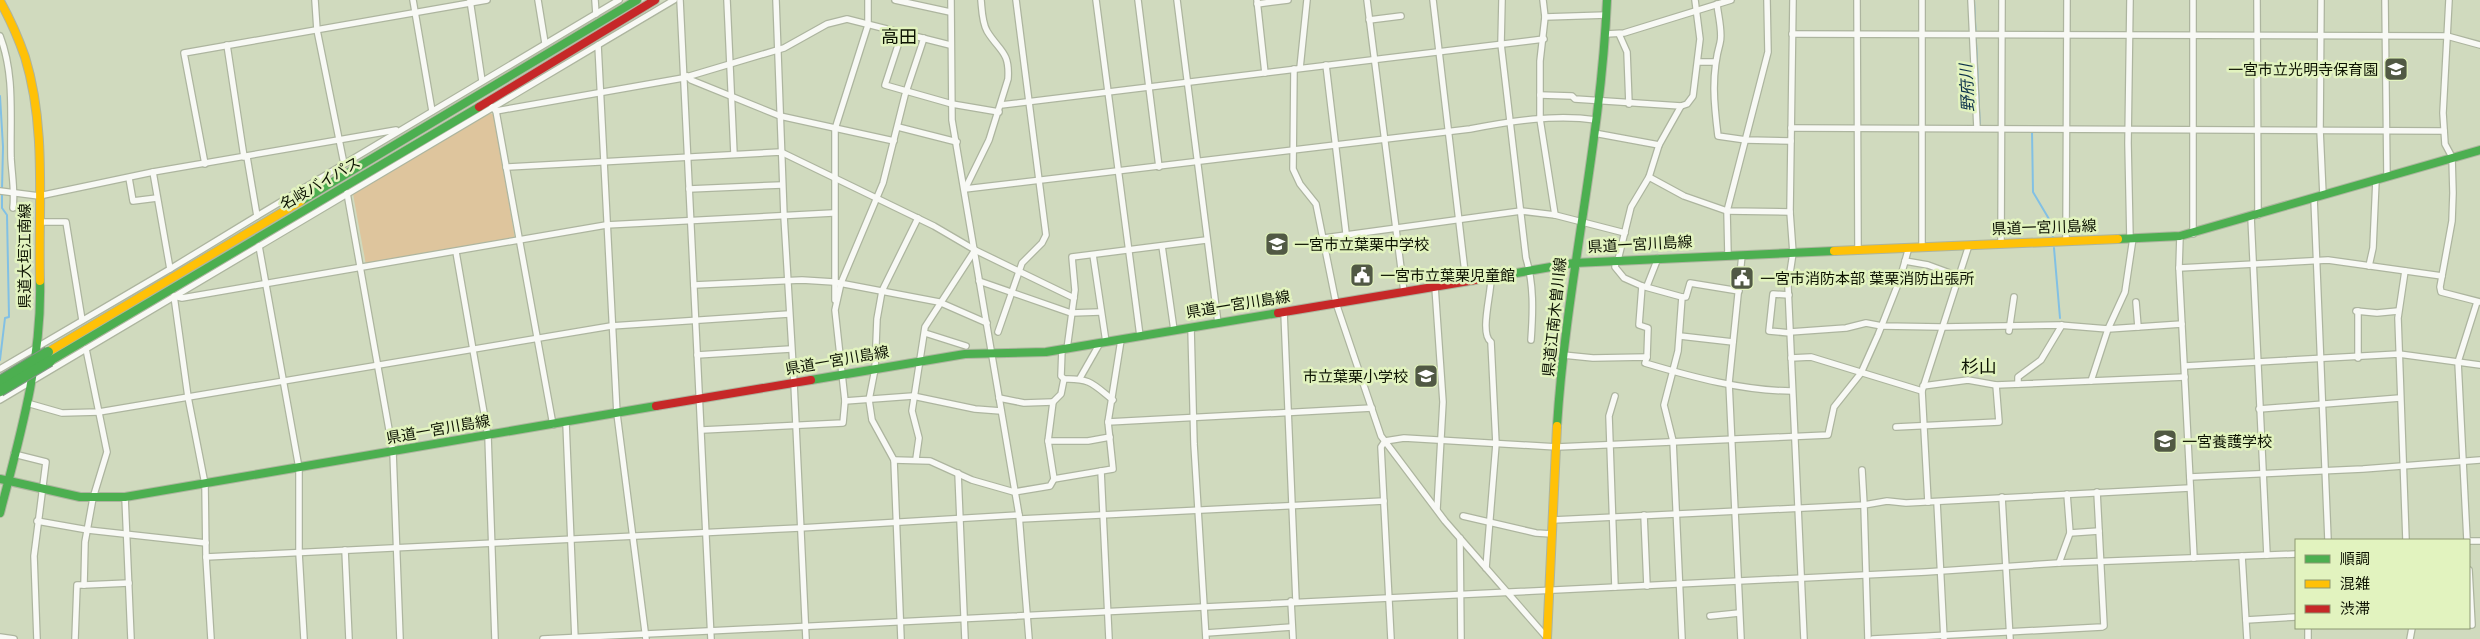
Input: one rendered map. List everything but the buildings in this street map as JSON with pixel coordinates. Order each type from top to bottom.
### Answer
[{"type":"main road","name":"名岐バイパス","points":[[0,391],[49,357],[637,0]]},
{"type":"main road","name":"名岐バイパス","points":[[0,381],[49,357],[655,0]]},
{"type":"main road","name":"県道江南木曽川線","points":[[1548,639],[1548,589],[1563,355],[1580,220],[1599,102],[1606,34],[1607,0]]},
{"type":"main road","name":"県道大垣江南線","points":[[0,1],[18,34],[27,59],[36,105],[41,287],[38,346],[32,381],[14,454],[4,480],[0,513]]},
{"type":"main road","name":"県道一宮川島線","points":[[4,480],[93,498],[124,497],[921,361],[965,354],[1029,354],[1064,349],[1574,263],[2180,236],[2193,234],[2480,150]]},
{"type":"street","points":[[315,0],[317,30],[344,164]]},
{"type":"street","points":[[413,0],[432,111]]},
{"type":"street","points":[[205,164],[184,53],[487,0]]},
{"type":"street","points":[[538,0],[546,43]]},
{"type":"street","points":[[595,0],[596,14]]},
{"type":"street","points":[[1,368],[334,172],[398,130],[618,0]]},
{"type":"street","points":[[0,400],[347,193],[494,109],[674,0]]},
{"type":"street","points":[[680,0],[695,321],[701,399],[705,533],[711,639]]},
{"type":"street","points":[[727,0],[728,65],[734,154]]},
{"type":"street","points":[[776,0],[782,185],[794,383],[806,639]]},
{"type":"street","points":[[702,430],[843,422],[845,401],[835,310],[834,282],[833,178],[835,129],[868,25],[868,0]]},
{"type":"street","points":[[895,0],[950,12]]},
{"type":"street","points":[[951,0],[952,120],[1019,517],[1029,639]]},
{"type":"street","points":[[965,189],[989,140],[1008,79],[1008,60],[1001,47],[986,30],[981,0]]},
{"type":"street","points":[[998,332],[1022,263],[1042,243],[1046,235],[1016,0]]},
{"type":"street","points":[[1096,0],[1127,250],[1140,336]]},
{"type":"street","points":[[1138,0],[1159,167]]},
{"type":"street","points":[[1176,0],[1218,323]]},
{"type":"street","points":[[1265,73],[1257,2],[1288,0]]},
{"type":"street","points":[[1307,0],[1297,69],[1293,169],[1300,184],[1316,204],[1336,303],[1372,408],[1385,441],[1460,538],[1548,639]]},
{"type":"street","points":[[1367,0],[1404,292]]},
{"type":"street","points":[[1433,0],[1466,281]]},
{"type":"street","points":[[1502,0],[1501,44],[1521,212],[1530,270],[1533,314],[1531,340]]},
{"type":"street","points":[[1543,0],[1545,17],[1540,61],[1540,119],[1555,215]]},
{"type":"street","points":[[1540,95],[1572,96],[1575,99],[1629,104],[1681,106],[1687,104],[1693,96],[1700,40],[1695,0]]},
{"type":"street","points":[[1606,34],[1619,34],[1729,0]]},
{"type":"street","points":[[1728,255],[1727,211],[1768,52],[1767,0]]},
{"type":"street","points":[[1792,0],[1790,212],[1793,253],[1788,286],[1804,639]]},
{"type":"street","points":[[1858,0],[1858,250]]},
{"type":"street","points":[[1922,0],[1922,247]]},
{"type":"street","points":[[1971,0],[1975,34],[1979,128]]},
{"type":"street","points":[[2001,243],[2002,0]]},
{"type":"street","points":[[2066,242],[2067,0]]},
{"type":"street","points":[[2091,381],[2108,329],[2126,292],[2131,238],[2129,129],[2130,0]]},
{"type":"street","points":[[2193,0],[2193,234]]},
{"type":"street","points":[[2257,0],[2252,264],[2267,555]]},
{"type":"street","points":[[2321,0],[2319,197],[2316,261],[2328,539]]},
{"type":"street","points":[[2385,0],[2387,176]]},
{"type":"street","points":[[2449,0],[2444,131],[2445,144],[2452,158],[2452,221],[2441,292],[2478,302],[2458,362],[2465,460],[2468,539]]},
{"type":"street","points":[[470,2],[482,82]]},
{"type":"street","points":[[1716,4],[1720,43],[1715,62],[1714,113],[1718,136],[1746,140],[1791,141]]},
{"type":"street","points":[[1545,17],[1607,14]]},
{"type":"street","points":[[1369,20],[1401,16]]},
{"type":"street","points":[[494,109],[685,77],[777,51],[838,20],[847,19],[950,45]]},
{"type":"street","points":[[902,33],[885,85],[952,104],[999,112]]},
{"type":"street","points":[[1619,34],[1627,52],[1629,104]]},
{"type":"street","points":[[1792,34],[2066,34],[2320,38],[2447,36],[2480,45]]},
{"type":"street","points":[[0,36],[8,64],[10,87],[13,208]]},
{"type":"street","points":[[835,310],[841,283],[877,199],[906,92],[924,38]]},
{"type":"street","points":[[1001,105],[1544,39]]},
{"type":"street","points":[[226,45],[257,216]]},
{"type":"street","points":[[598,45],[617,414],[646,637]]},
{"type":"street","points":[[1698,62],[1715,62]]},
{"type":"street","points":[[1326,65],[1346,233]]},
{"type":"street","points":[[685,77],[780,116],[894,141]]},
{"type":"street","points":[[1681,106],[1659,144],[1649,177],[1631,207],[1616,267],[1624,278],[1682,297],[1686,297],[1690,284],[1739,291]]},
{"type":"street","points":[[494,109],[553,425]]},
{"type":"street","points":[[965,189],[1159,167],[1510,122],[1573,116],[1596,120]]},
{"type":"street","points":[[898,127],[957,142]]},
{"type":"street","points":[[1791,128],[2444,131]]},
{"type":"street","points":[[0,191],[39,196],[153,172],[398,130]]},
{"type":"street","points":[[1594,133],[1659,144]]},
{"type":"street","points":[[506,167],[781,152],[918,218],[975,250],[1074,298]]},
{"type":"street","points":[[153,172],[170,269]]},
{"type":"street","points":[[1649,177],[1684,196],[1727,211],[1790,212]]},
{"type":"street","points":[[129,178],[133,201],[157,198]]},
{"type":"street","points":[[2369,266],[2373,248],[2376,180]]},
{"type":"street","points":[[689,189],[782,185]]},
{"type":"street","points":[[347,193],[392,452],[400,639]]},
{"type":"street","points":[[1324,238],[1346,233],[1521,212],[1555,215],[1580,220],[1625,233]]},
{"type":"street","points":[[174,296],[182,298],[606,225],[833,213]]},
{"type":"street","points":[[901,639],[894,460],[872,420],[869,400],[875,369],[877,319],[882,291],[918,218]]},
{"type":"street","points":[[40,222],[66,222],[82,320]]},
{"type":"street","points":[[2180,236],[2179,268],[2194,558]]},
{"type":"street","points":[[894,460],[916,459],[930,461],[1000,490],[1014,492],[1050,486],[1054,479],[1048,441],[1053,402],[1061,394],[1064,379],[1062,376],[1064,349],[1075,290],[1072,257],[1206,240]]},
{"type":"street","points":[[1928,502],[1923,389],[1969,245]]},
{"type":"street","points":[[259,246],[299,468],[299,553],[304,639]]},
{"type":"street","points":[[1162,246],[1174,330]]},
{"type":"street","points":[[1391,639],[1381,447],[1385,441],[1404,438],[1557,447],[1828,434],[1834,407],[1861,373],[1882,326],[1909,247]]},
{"type":"street","points":[[916,459],[919,438],[912,411],[913,396],[921,361],[925,327],[939,302],[975,250]]},
{"type":"street","points":[[456,252],[488,436],[490,543],[495,639]]},
{"type":"street","points":[[1080,378],[1102,343],[1093,255]]},
{"type":"street","points":[[1740,639],[1728,383],[1742,255]]},
{"type":"street","points":[[1658,258],[1644,286],[1639,325],[1648,328],[1645,363],[1673,372],[1728,383],[1773,391],[1792,391]]},
{"type":"street","points":[[1905,261],[1928,265],[1958,276]]},
{"type":"street","points":[[2179,268],[2316,261],[2352,262],[2442,276]]},
{"type":"street","points":[[2405,270],[2398,311],[2406,539]]},
{"type":"street","points":[[1486,568],[1496,444],[1490,342],[1487,337],[1486,310],[1491,277]]},
{"type":"street","points":[[694,285],[788,281],[834,282],[939,302],[987,323]]},
{"type":"street","points":[[979,281],[1010,294],[1071,313],[1100,312]]},
{"type":"street","points":[[1435,286],[1443,402],[1437,509]]},
{"type":"street","points":[[1789,295],[1773,294],[1769,331],[1790,333],[1846,328],[1866,323],[1882,326],[2009,328],[2062,325],[2108,329],[2182,324]]},
{"type":"street","points":[[174,296],[188,397],[205,484],[206,557],[211,639]]},
{"type":"street","points":[[1682,297],[1680,336],[1664,404],[1673,441],[1682,639]]},
{"type":"street","points":[[2009,328],[2014,297]]},
{"type":"street","points":[[2136,302],[2138,327]]},
{"type":"street","points":[[2358,358],[2356,311],[2398,311]]},
{"type":"street","points":[[1284,312],[1292,507],[1293,639]]},
{"type":"street","points":[[27,403],[62,412],[99,412],[611,326],[789,314]]},
{"type":"street","points":[[2018,384],[2018,377],[2042,360],[2062,325]]},
{"type":"street","points":[[1190,328],[1192,417],[1206,636],[1292,627]]},
{"type":"street","points":[[925,333],[966,346]]},
{"type":"street","points":[[1680,336],[1733,342]]},
{"type":"street","points":[[1054,479],[1113,469],[1108,422],[1121,340]]},
{"type":"street","points":[[84,585],[85,542],[93,498],[107,452],[86,349]]},
{"type":"street","points":[[697,354],[791,349]]},
{"type":"street","points":[[2185,366],[2358,358],[2399,354],[2480,365]]},
{"type":"street","points":[[1563,355],[1593,358],[1647,357]]},
{"type":"street","points":[[1791,358],[1811,357],[1861,373],[1923,389],[1968,380],[1996,385],[2185,377]]},
{"type":"street","points":[[1064,379],[1080,378],[1096,386],[1113,400]]},
{"type":"street","points":[[1896,427],[1998,422],[1996,385]]},
{"type":"street","points":[[845,401],[913,396],[975,409],[1001,411]]},
{"type":"street","points":[[1615,396],[1609,416],[1615,587]]},
{"type":"street","points":[[999,398],[1024,403],[1053,402]]},
{"type":"street","points":[[2259,409],[2400,398]]},
{"type":"street","points":[[1108,422],[1372,408]]},
{"type":"street","points":[[566,423],[569,539],[575,638]]},
{"type":"street","points":[[1048,441],[1074,442],[1110,437]]},
{"type":"street","points":[[14,454],[46,462],[34,556],[37,639]]},
{"type":"street","points":[[2190,477],[2325,471],[2480,460]]},
{"type":"street","points":[[1862,470],[1868,639]]},
{"type":"street","points":[[1100,471],[1109,639]]},
{"type":"street","points":[[958,473],[965,639]]},
{"type":"street","points":[[1553,520],[1798,508],[1887,501],[1937,502],[2190,488]]},
{"type":"street","points":[[1873,639],[1944,637],[2009,631],[2104,626],[2097,492]]},
{"type":"street","points":[[2059,564],[2070,533],[2067,494]]},
{"type":"street","points":[[124,497],[131,639]]},
{"type":"street","points":[[2002,497],[2010,639]]},
{"type":"street","points":[[206,557],[959,519],[1103,517],[1384,501]]},
{"type":"street","points":[[1937,502],[1944,637]]},
{"type":"street","points":[[1644,515],[1647,586]]},
{"type":"street","points":[[1463,516],[1536,533],[1552,534]]},
{"type":"street","points":[[37,521],[88,530],[206,543]]},
{"type":"street","points":[[2070,533],[2099,532]]},
{"type":"street","points":[[1460,538],[1459,594],[1461,639]]},
{"type":"street","points":[[345,550],[349,639]]},
{"type":"street","points":[[543,639],[646,637],[805,625],[1548,589],[1647,586],[2006,566],[2295,554]]},
{"type":"street","points":[[2242,556],[2246,639]]},
{"type":"street","points":[[75,639],[77,585],[129,583]]},
{"type":"street","points":[[2470,598],[2471,625],[2480,624]]},
{"type":"street","points":[[1710,616],[1739,613]]},
{"type":"street","points":[[2246,620],[2295,617]]},
{"type":"street","points":[[0,636],[14,639]]},
{"type":"shaded area","points":[[490,113],[494,115],[515,239],[366,265],[353,194]]},
{"type":"waterway","name":"野府川","points":[[1974,0],[1978,83]]},
{"type":"waterway","name":"野府川","points":[[1978,88],[1980,128]]},
{"type":"waterway","points":[[0,96],[3,147],[2,189]]},
{"type":"waterway","name":"野府川","points":[[2032,131],[2033,192],[2049,219],[2053,237]]},
{"type":"waterway","points":[[0,360],[5,318],[9,317],[7,215],[2,208],[2,194]]},
{"type":"waterway","name":"野府川","points":[[2054,248],[2060,318]]},
{"type":"traffic: fast","points":[[301,201],[637,0]]},
{"type":"traffic: fast","points":[[1557,426],[1561,373],[1598,107],[1607,0]]},
{"type":"traffic: fast","points":[[50,361],[479,107]]},
{"type":"traffic: fast","points":[[2118,239],[2180,236],[2480,150]]},
{"type":"traffic: fast","points":[[1499,276],[1574,263],[1834,251]]},
{"type":"traffic: fast","points":[[0,513],[28,398],[40,311],[40,281]]},
{"type":"traffic: fast","points":[[811,380],[965,354],[1046,352],[1278,313]]},
{"type":"traffic: fast","points":[[0,381],[48,352]]},
{"type":"traffic: fast","points":[[0,391],[50,361]]},
{"type":"traffic: fast","points":[[0,479],[80,497],[125,497],[656,406]]},
{"type":"traffic: slow","points":[[0,1],[14,28],[25,57],[32,84],[39,140],[40,281]]},
{"type":"traffic: slow","points":[[48,352],[301,201]]},
{"type":"traffic: slow","points":[[1834,251],[2118,239]]},
{"type":"traffic: slow","points":[[1547,639],[1557,426]]},
{"type":"traffic: jam","points":[[479,107],[655,0]]},
{"type":"traffic: jam","points":[[1278,313],[1499,276]]},
{"type":"traffic: jam","points":[[656,406],[811,380]]},
{"type":"place","name":"一宮市立光明寺保育園","points":[[2396,69]]},
{"type":"place","name":"一宮市立葉栗中学校","points":[[1277,244]]},
{"type":"place","name":"一宮市立葉栗児童館","points":[[1362,275]]},
{"type":"place","name":"一宮市消防本部 葉栗消防出張所","points":[[1742,278]]},
{"type":"place","name":"市立葉栗小学校","points":[[1426,376]]},
{"type":"place","name":"一宮養護学校","points":[[2165,441]]},
{"type":"district","name":"高田","points":[[899,37]]},
{"type":"district","name":"杉山","points":[[1979,367]]}]
